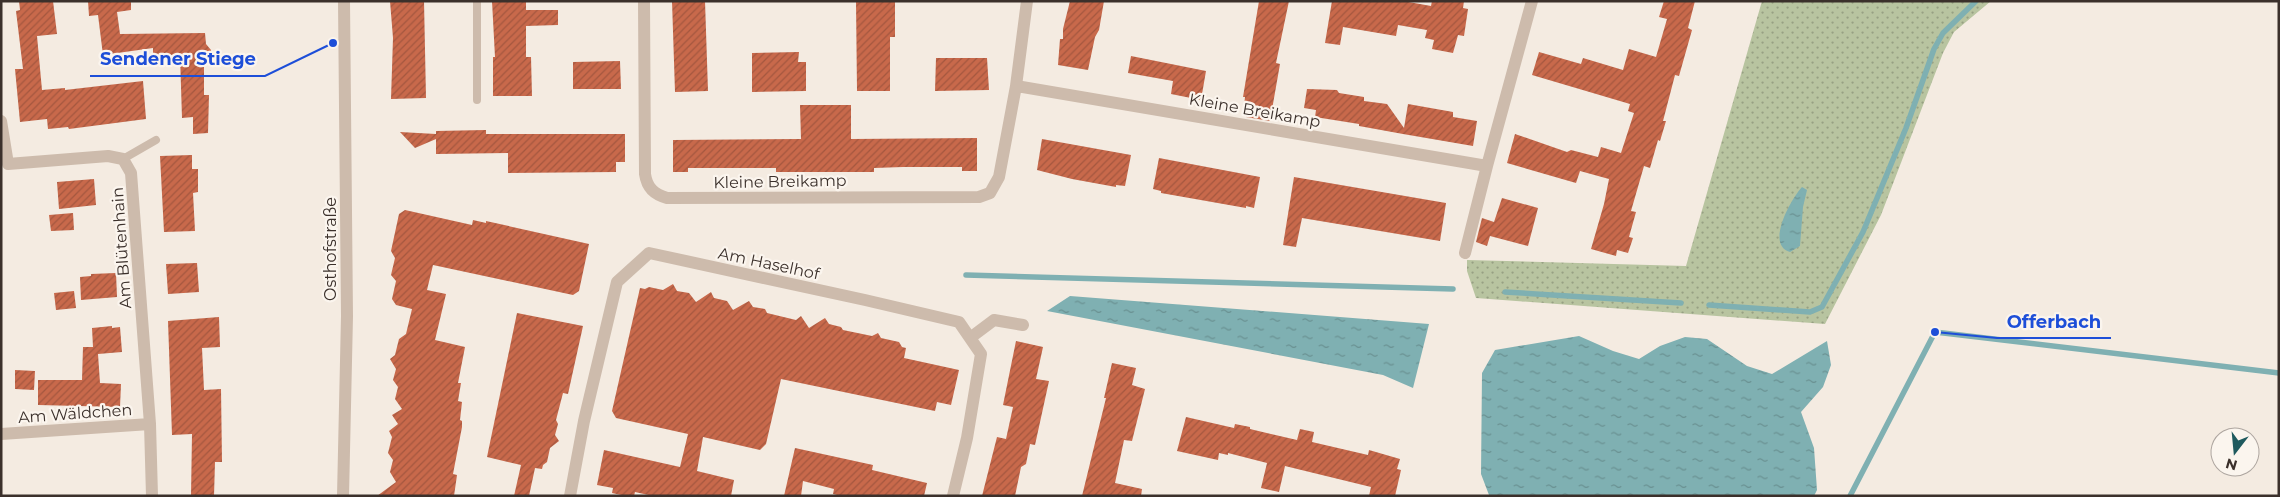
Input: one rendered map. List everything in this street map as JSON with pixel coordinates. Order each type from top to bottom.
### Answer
[{"type":"street","name":"Osthofstraße","points":[[343,496],[347,316],[344,1]]},
{"type":"street","name":"Kleine Breikamp","points":[[644,1],[645,174],[646,182],[652,191],[667,198],[980,197],[990,193],[999,177],[1016,86],[1027,1]]},
{"type":"street","points":[[1465,253],[1532,1]]},
{"type":"street","name":"Kleine Breikamp","points":[[1016,86],[1487,166]]},
{"type":"street","points":[[1,121],[4,164],[108,156],[123,159]]},
{"type":"street","name":"Am Blütenhain","points":[[123,159],[131,173],[150,424],[152,496]]},
{"type":"street","name":"Am Haselhof","points":[[570,496],[586,412],[617,282],[649,254],[959,322],[981,354],[967,438],[953,496]]},
{"type":"street","points":[[970,338],[994,320],[1023,325]]},
{"type":"street","name":"Am Wäldchen","points":[[1,434],[150,424]]},
{"type":"lane","points":[[477,1],[477,100]]},
{"type":"lane","points":[[123,159],[156,140]]},
{"type":"green space","points":[[1762,1],[1991,1],[1954,32],[1943,53],[1881,215],[1825,324],[1476,298],[1467,271],[1467,260],[1686,266]]},
{"type":"water","points":[[1802,187],[1807,190],[1803,207],[1800,246],[1790,252],[1783,248],[1780,241],[1782,221],[1792,201]]},
{"type":"water","points":[[1070,296],[1429,324],[1413,388],[1383,375],[1047,311]]},
{"type":"water","points":[[1579,336],[1613,351],[1639,359],[1660,346],[1685,337],[1707,339],[1747,366],[1772,374],[1827,341],[1831,365],[1823,387],[1801,412],[1814,448],[1817,490],[1814,496],[1489,495],[1481,474],[1482,373],[1495,350]]},
{"type":"building","points":[[19,1],[53,1],[57,34],[37,36],[42,90],[65,88],[65,90],[143,81],[146,119],[69,129],[68,127],[48,129],[47,119],[20,122],[15,69],[23,69],[16,11],[20,10]]},
{"type":"building","points":[[88,1],[131,1],[131,10],[117,12],[120,34],[205,33],[206,44],[211,50],[212,62],[204,63],[204,95],[209,95],[208,133],[193,134],[193,117],[182,118],[180,55],[153,56],[153,48],[103,55],[98,15],[89,16]]},
{"type":"building","points":[[390,1],[424,1],[426,98],[391,99],[393,38]]},
{"type":"building","points":[[492,1],[526,1],[526,10],[558,10],[558,25],[526,26],[526,57],[531,57],[532,96],[493,96],[493,57],[495,57]]},
{"type":"building","points":[[672,1],[705,1],[708,91],[675,92]]},
{"type":"building","points":[[856,1],[895,1],[895,37],[890,37],[890,91],[857,91]]},
{"type":"building","points":[[1070,1],[1104,1],[1099,30],[1095,37],[1088,70],[1058,65],[1060,39],[1063,39],[1063,29]]},
{"type":"building","points":[[1259,1],[1289,1],[1276,63],[1280,64],[1270,121],[1246,117],[1247,107],[1244,107],[1245,97],[1243,97]]},
{"type":"building","points":[[1332,1],[1403,1],[1431,6],[1432,1],[1464,1],[1463,8],[1468,9],[1464,36],[1458,35],[1453,53],[1432,49],[1434,40],[1425,38],[1427,30],[1398,25],[1396,36],[1343,27],[1340,45],[1325,43]]},
{"type":"building","points":[[1664,1],[1695,1],[1688,28],[1692,30],[1679,76],[1675,75],[1663,121],[1666,121],[1660,141],[1658,140],[1650,168],[1644,166],[1631,211],[1636,212],[1629,237],[1633,238],[1628,253],[1617,250],[1616,256],[1591,249],[1609,179],[1580,171],[1576,183],[1507,163],[1515,134],[1567,152],[1571,150],[1598,157],[1601,147],[1621,153],[1634,113],[1628,111],[1630,104],[1532,75],[1539,52],[1581,64],[1583,58],[1623,70],[1629,49],[1656,57],[1667,19],[1659,17]]},
{"type":"building","points":[[799,52],[798,62],[806,62],[806,91],[752,92],[752,53]]},
{"type":"building","points":[[1131,56],[1206,71],[1201,100],[1171,94],[1173,81],[1128,73]]},
{"type":"building","points":[[936,58],[987,58],[989,90],[935,91]]},
{"type":"building","points":[[620,61],[621,89],[573,89],[573,62]]},
{"type":"building","points":[[1307,89],[1337,90],[1339,93],[1364,97],[1364,101],[1387,104],[1404,128],[1408,104],[1453,112],[1453,117],[1477,121],[1473,146],[1315,117],[1316,110],[1304,108]]},
{"type":"building","points":[[800,105],[851,105],[851,139],[977,138],[977,171],[962,171],[962,167],[903,167],[874,168],[874,172],[776,172],[776,168],[688,168],[688,172],[673,172],[673,140],[801,139]]},
{"type":"building","points":[[486,130],[486,134],[625,134],[625,162],[616,162],[616,172],[508,173],[508,153],[436,154],[436,139],[415,148],[400,132],[436,134],[436,131]]},
{"type":"building","points":[[1042,139],[1131,155],[1125,186],[1116,185],[1116,187],[1072,179],[1037,170]]},
{"type":"building","points":[[192,155],[192,169],[198,169],[198,192],[193,193],[195,231],[164,232],[160,156]]},
{"type":"building","points":[[1159,158],[1260,177],[1254,208],[1161,193],[1161,191],[1153,189]]},
{"type":"building","points":[[1294,177],[1446,203],[1440,241],[1302,218],[1296,247],[1283,245]]},
{"type":"building","points":[[94,179],[96,205],[59,209],[57,182]]},
{"type":"building","points":[[1502,198],[1538,208],[1528,246],[1490,236],[1487,246],[1476,242],[1482,218],[1494,222]]},
{"type":"building","points":[[405,210],[472,225],[473,220],[486,223],[486,221],[589,244],[579,291],[573,295],[433,265],[427,290],[446,294],[435,340],[465,347],[458,383],[461,383],[458,401],[462,402],[460,420],[462,421],[462,427],[453,474],[457,475],[454,496],[377,496],[396,482],[390,472],[393,460],[388,453],[392,437],[389,431],[398,424],[392,415],[402,409],[395,399],[398,387],[393,380],[396,369],[390,359],[395,355],[399,339],[406,334],[412,309],[396,305],[392,299],[396,281],[391,275],[395,258],[391,251],[399,214]]},
{"type":"building","points":[[73,213],[74,230],[51,231],[49,215]]},
{"type":"building","points":[[197,263],[199,292],[168,294],[166,264]]},
{"type":"building","points":[[116,273],[117,297],[81,300],[80,277],[91,276],[91,274]]},
{"type":"building","points":[[673,284],[677,291],[689,293],[696,302],[711,292],[714,298],[727,301],[733,310],[749,301],[753,307],[765,309],[767,313],[796,320],[801,316],[809,328],[825,318],[829,324],[841,327],[843,330],[872,336],[878,333],[881,338],[899,342],[902,347],[906,348],[904,358],[959,370],[951,405],[937,402],[935,411],[781,379],[766,444],[760,450],[703,437],[697,471],[734,480],[731,496],[653,496],[635,492],[634,496],[626,496],[612,493],[613,488],[597,485],[604,450],[680,467],[688,434],[616,418],[612,411],[640,288],[645,289],[649,287],[663,290]]},
{"type":"building","points":[[74,291],[76,308],[56,310],[54,293]]},
{"type":"building","points":[[517,313],[583,326],[568,394],[563,393],[556,420],[558,424],[555,435],[559,441],[550,448],[547,462],[543,465],[542,469],[535,468],[529,496],[514,496],[521,465],[487,457]]},
{"type":"building","points":[[219,317],[220,347],[202,348],[204,390],[221,389],[222,462],[215,462],[214,496],[191,496],[192,434],[172,435],[168,321]]},
{"type":"building","points":[[112,326],[112,328],[120,327],[122,352],[98,354],[100,383],[121,384],[120,407],[38,405],[38,380],[82,380],[83,347],[93,347],[92,328]]},
{"type":"building","points":[[1016,341],[1043,347],[1036,379],[1049,381],[1035,445],[1030,444],[1026,464],[1021,467],[1015,496],[982,496],[997,437],[1006,439],[1013,407],[1003,405]]},
{"type":"building","points":[[1112,363],[1136,368],[1132,385],[1145,389],[1132,441],[1124,440],[1115,483],[1142,489],[1141,496],[1082,496],[1106,398],[1104,398]]},
{"type":"building","points":[[15,370],[35,371],[34,390],[15,389]]},
{"type":"building","points":[[1186,417],[1234,428],[1235,424],[1250,427],[1250,429],[1297,440],[1300,429],[1314,432],[1312,442],[1368,455],[1369,450],[1400,459],[1397,469],[1401,470],[1395,496],[1369,496],[1371,487],[1285,466],[1279,492],[1261,488],[1267,463],[1228,453],[1228,455],[1219,453],[1218,460],[1177,451]]},
{"type":"building","points":[[795,448],[873,465],[872,470],[927,483],[924,496],[841,496],[833,494],[834,489],[803,481],[801,496],[784,496]]},
{"type":"waterway","points":[[1709,305],[1810,312],[1822,307],[1863,232],[1906,128],[1934,49],[1943,33],[1976,1]]},
{"type":"waterway","points":[[966,275],[1453,289]]},
{"type":"waterway","points":[[1505,292],[1681,303]]},
{"type":"waterway","points":[[1850,496],[1935,332],[2279,373]]},
{"type":"place","name":"Sendener Stiege","points":[[333,43]]},
{"type":"place","name":"Offerbach","points":[[1935,332]]}]
